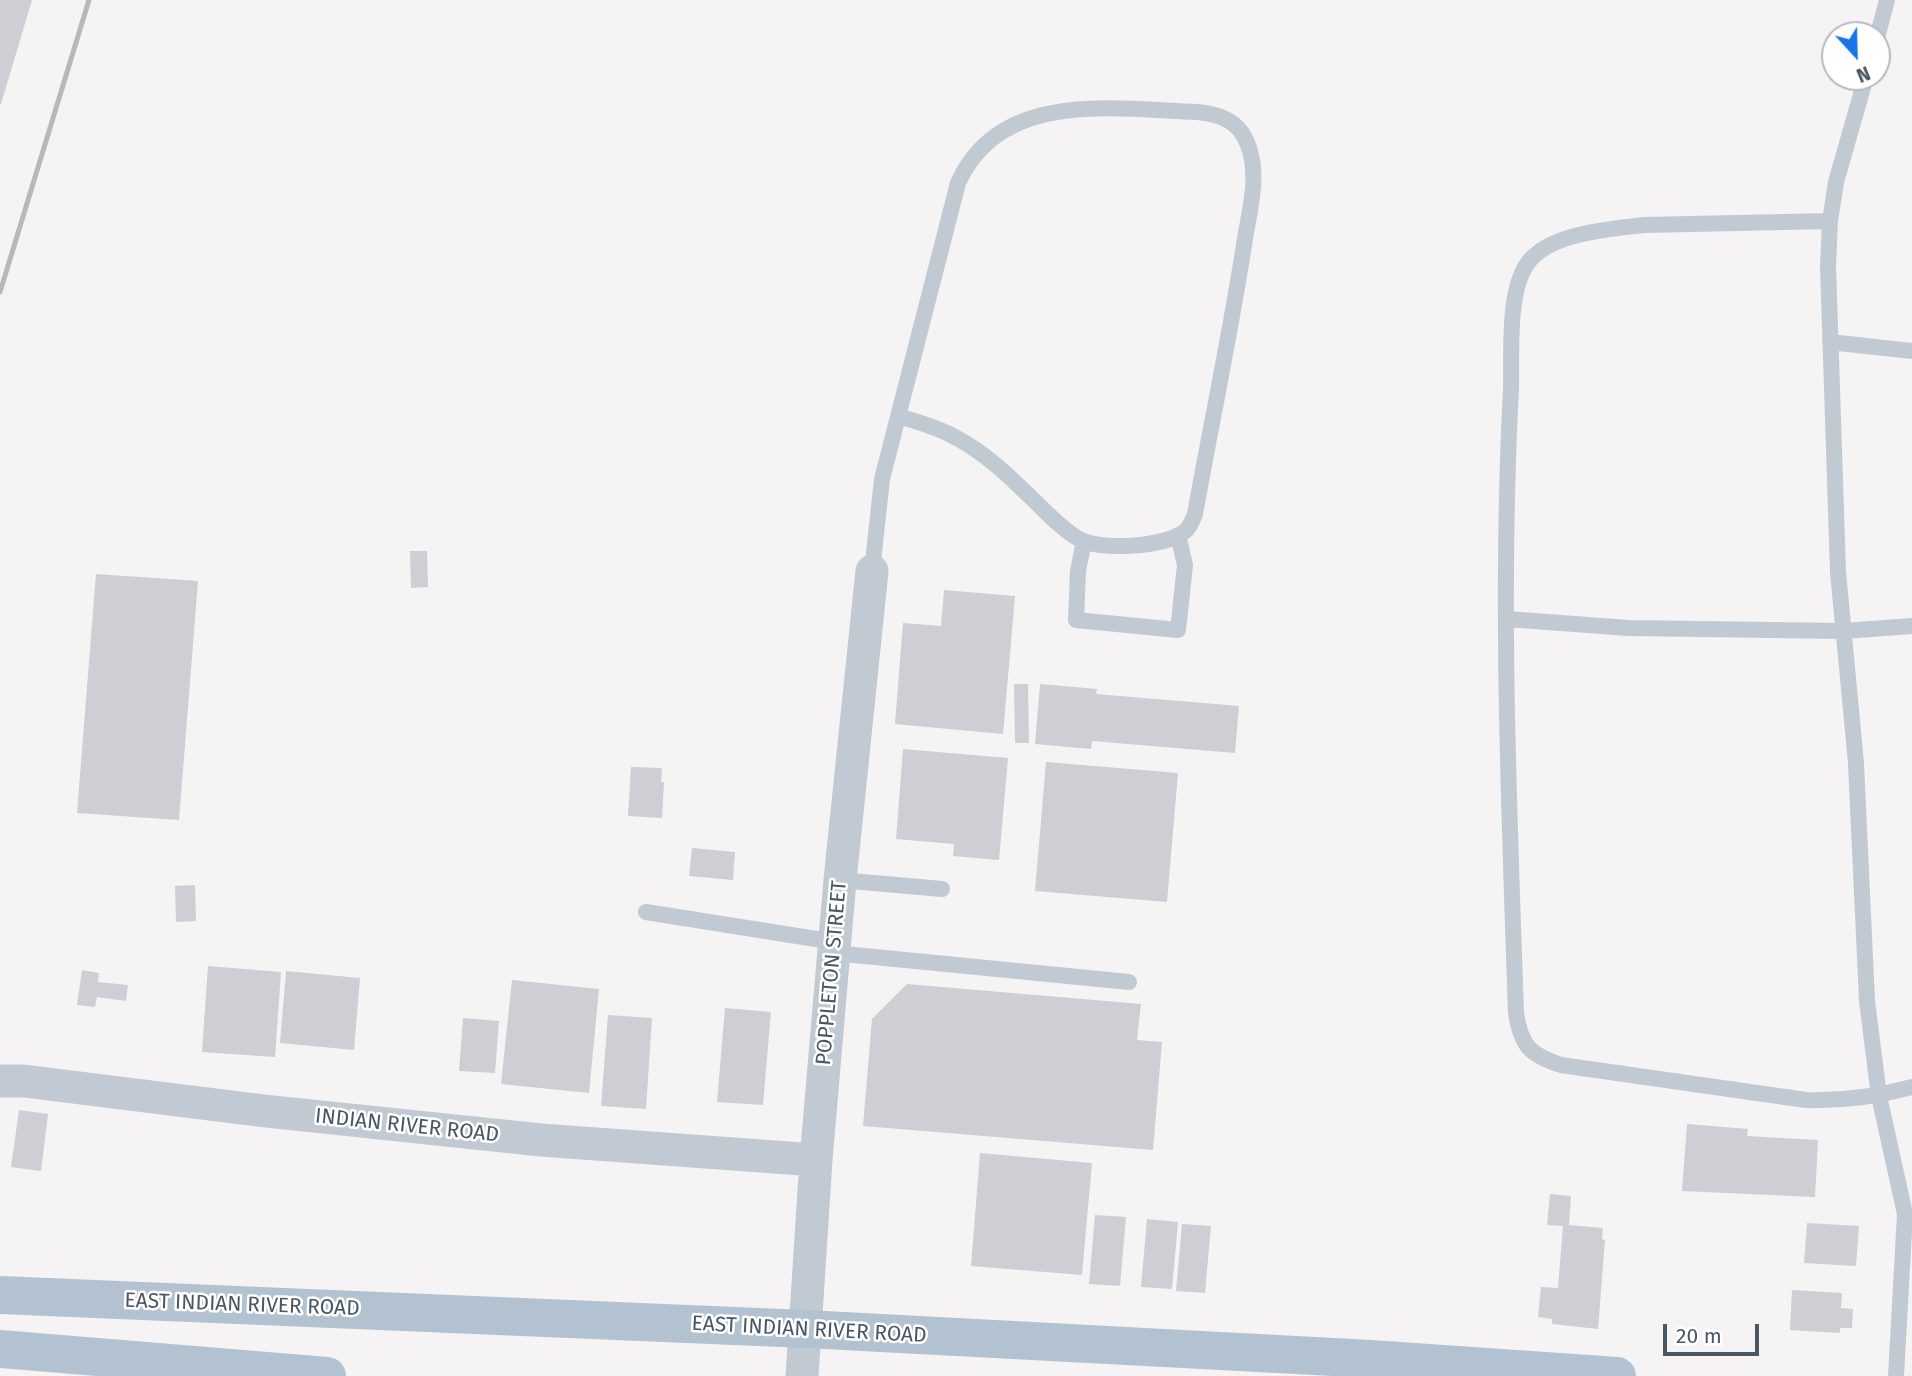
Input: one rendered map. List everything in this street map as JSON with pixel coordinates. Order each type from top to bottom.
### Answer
[{"type":"main road","name":"EAST INDIAN RIVER ROAD","points":[[0,1295],[806,1329],[1357,1358],[1617,1376]]},
{"type":"main road","points":[[0,1349],[327,1376]]},
{"type":"street","name":"POPPLETON STREET","points":[[802,1376],[816,1160],[834,948],[872,572]]},
{"type":"street","name":"INDIAN RIVER ROAD","points":[[0,1082],[24,1081],[265,1111],[541,1140],[816,1160]]},
{"type":"lane","points":[[1881,21],[1887,0]]},
{"type":"lane","points":[[1862,91],[1836,182],[1830,221],[1830,342],[1839,572],[1856,763],[1867,1001],[1879,1096],[1905,1214],[1907,1272],[1896,1376]]},
{"type":"lane","points":[[872,572],[882,479],[898,416],[958,183],[966,166],[983,146],[1022,122],[1058,111],[1090,108],[1215,114],[1234,122],[1246,141],[1253,164],[1253,186],[1195,514],[1190,527],[1178,536],[1151,543],[1102,545],[1084,541],[1066,529],[1015,482],[969,446],[949,434],[898,416]]},
{"type":"lane","points":[[1830,221],[1644,225],[1617,228],[1564,239],[1538,253],[1522,275],[1515,304],[1508,433],[1507,619],[1516,1013],[1523,1041],[1531,1051],[1561,1065],[1806,1100],[1840,1101],[1879,1096],[1912,1087]]},
{"type":"lane","points":[[1830,342],[1912,351]]},
{"type":"lane","points":[[1084,541],[1078,571],[1076,620],[1178,630],[1185,565],[1178,536]]},
{"type":"lane","points":[[1507,619],[1629,628],[1844,631],[1912,626]]},
{"type":"lane","points":[[840,880],[942,889]]},
{"type":"lane","points":[[646,912],[834,948],[1129,982]]},
{"type":"building","points":[[0,0],[32,0],[1,104],[0,104]]},
{"type":"building","points":[[410,551],[427,551],[428,587],[411,588]]},
{"type":"building","points":[[96,574],[198,581],[179,820],[77,813]]},
{"type":"building","points":[[944,590],[1015,596],[1003,734],[895,724],[903,623],[941,626]]},
{"type":"building","points":[[1014,684],[1028,684],[1029,743],[1015,743]]},
{"type":"building","points":[[1040,684],[1097,689],[1096,694],[1239,706],[1235,753],[1092,741],[1091,749],[1035,744]]},
{"type":"building","points":[[903,749],[1008,758],[999,860],[953,856],[954,844],[896,839]]},
{"type":"building","points":[[1046,762],[1178,773],[1167,902],[1035,891]]},
{"type":"building","points":[[631,767],[662,768],[662,818],[628,816]]},
{"type":"building","points":[[692,848],[735,852],[733,880],[689,876]]},
{"type":"building","points":[[195,885],[196,921],[176,922],[175,886]]},
{"type":"building","points":[[208,966],[281,972],[275,1057],[202,1052]]},
{"type":"building","points":[[82,970],[99,973],[98,982],[128,985],[126,1001],[97,997],[95,1007],[77,1005]]},
{"type":"building","points":[[286,971],[360,978],[354,1050],[280,1043]]},
{"type":"building","points":[[512,980],[599,989],[589,1093],[501,1084]]},
{"type":"building","points":[[907,984],[1141,1004],[1137,1040],[1162,1042],[1153,1150],[863,1126],[872,1019]]},
{"type":"building","points":[[725,1008],[771,1012],[763,1105],[717,1102]]},
{"type":"building","points":[[608,1015],[652,1018],[646,1109],[601,1106]]},
{"type":"building","points":[[463,1018],[499,1021],[495,1073],[459,1071]]},
{"type":"building","points":[[19,1110],[48,1114],[41,1171],[11,1167]]},
{"type":"building","points":[[1687,1124],[1748,1129],[1747,1136],[1818,1140],[1815,1197],[1682,1191]]},
{"type":"building","points":[[980,1153],[1092,1163],[1082,1275],[971,1266]]},
{"type":"building","points":[[1550,1194],[1571,1196],[1569,1225],[1603,1228],[1602,1239],[1605,1240],[1598,1329],[1552,1324],[1552,1319],[1538,1317],[1541,1287],[1558,1288],[1563,1226],[1547,1225]]},
{"type":"building","points":[[1095,1215],[1126,1217],[1120,1286],[1089,1284]]},
{"type":"building","points":[[1147,1219],[1178,1222],[1172,1289],[1141,1287]]},
{"type":"building","points":[[1807,1223],[1859,1226],[1856,1266],[1804,1263]]},
{"type":"building","points":[[1182,1224],[1211,1226],[1205,1293],[1176,1291]]},
{"type":"building","points":[[1792,1290],[1842,1293],[1841,1308],[1853,1309],[1852,1328],[1840,1328],[1840,1333],[1790,1330]]},
{"type":"railway","points":[[0,292],[89,0]]}]
